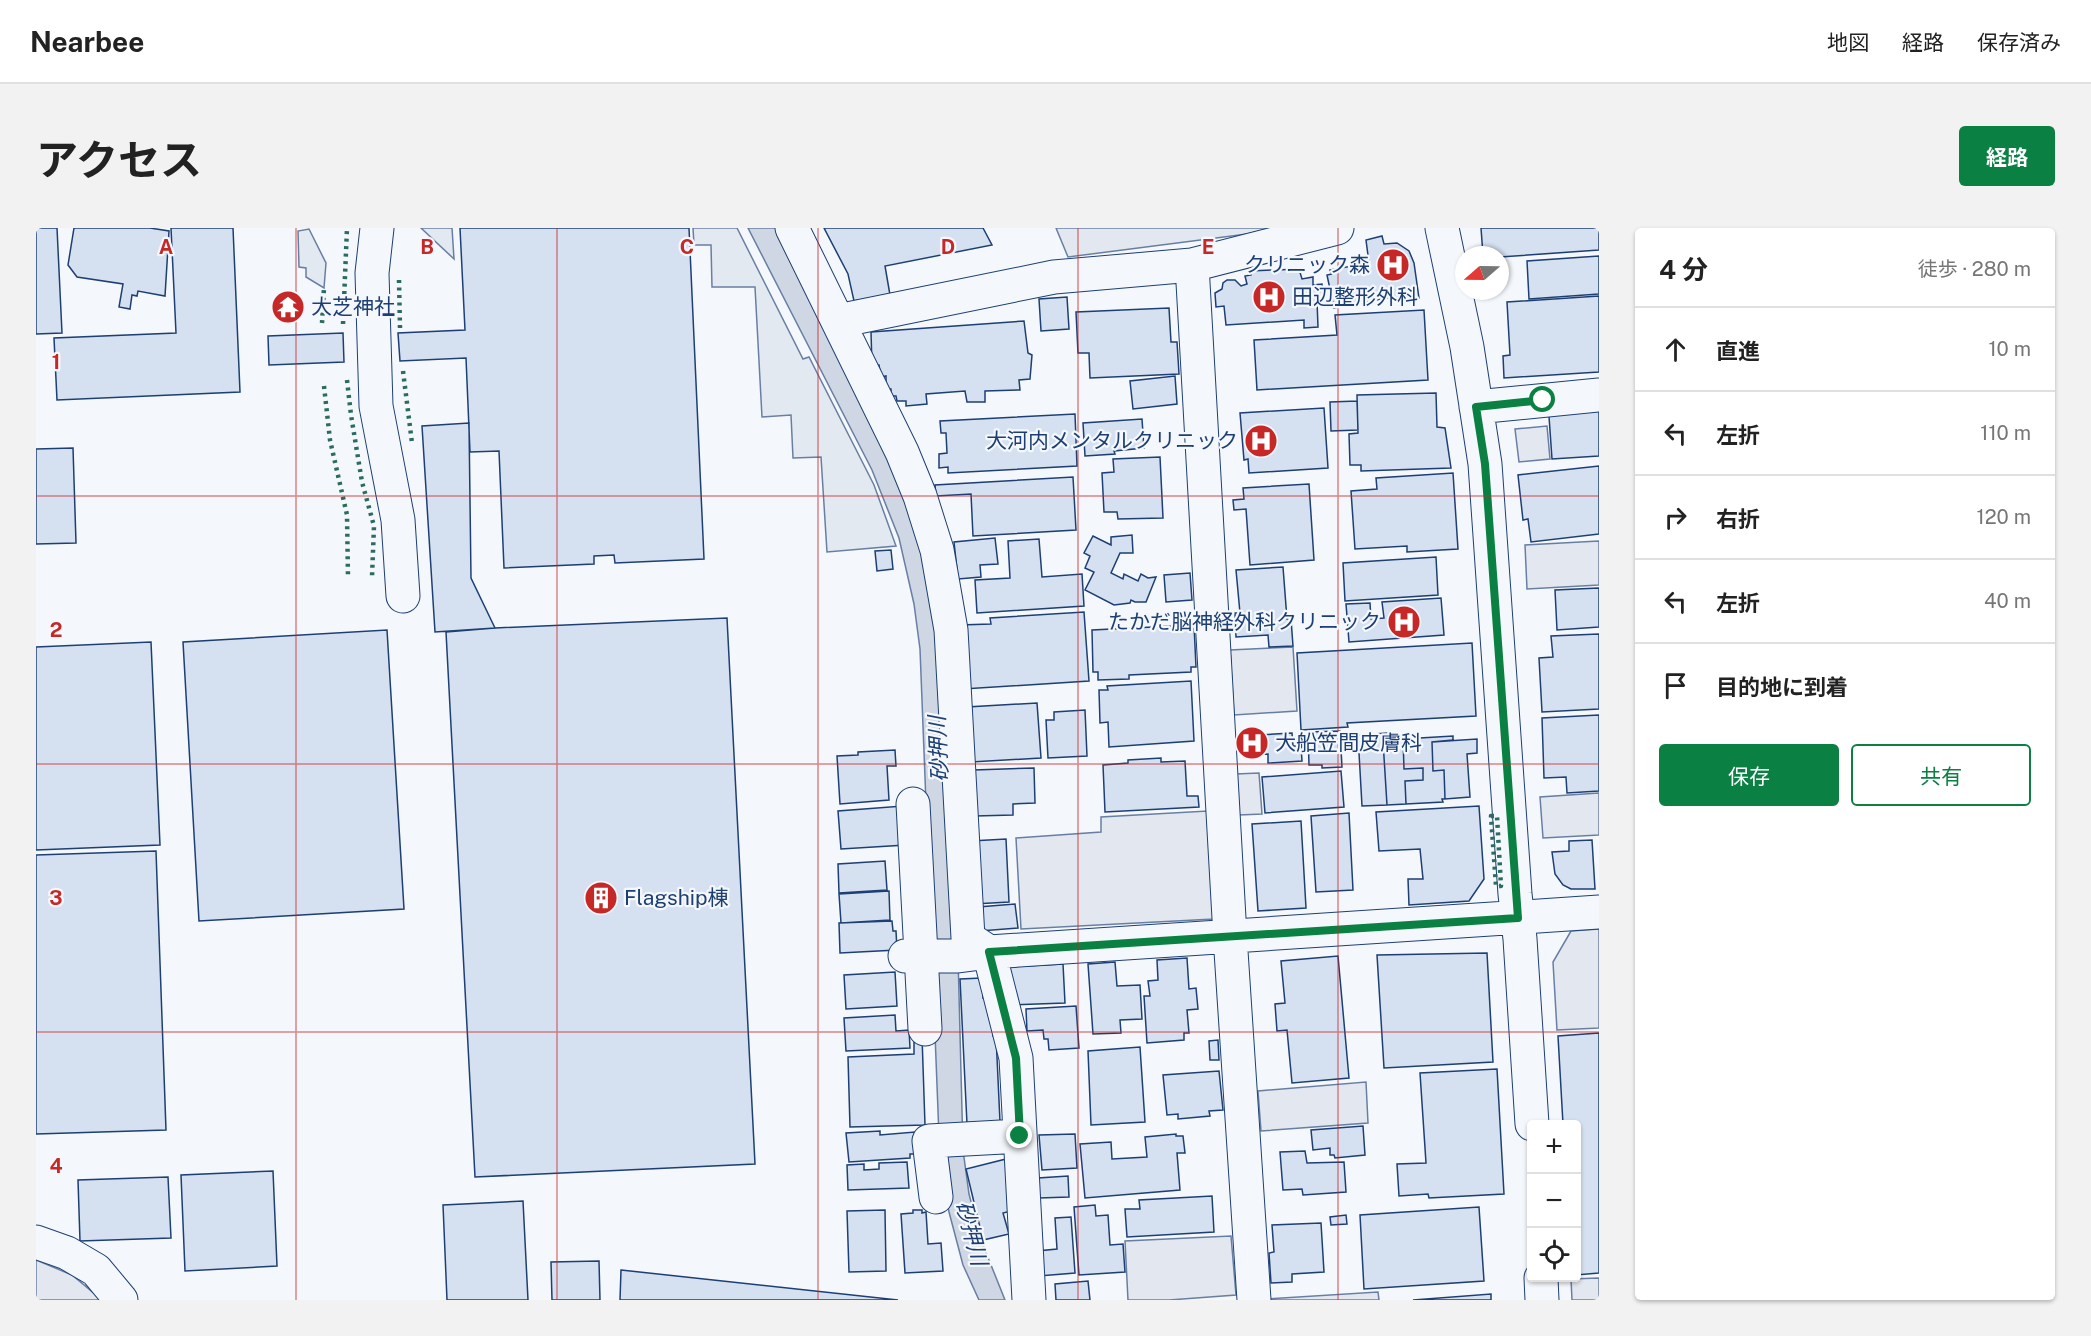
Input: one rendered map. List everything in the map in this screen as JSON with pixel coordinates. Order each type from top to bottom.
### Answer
[{"type":"street","points":[[377,228],[372,273],[376,406],[398,520],[403,596]]},
{"type":"street","points":[[792,228],[902,453],[920,496],[937,550],[951,630],[968,938],[941,955]]},
{"type":"street","points":[[838,321],[1054,277],[1100,263],[1192,266],[1337,228]]},
{"type":"street","points":[[1442,228],[1467,348],[1485,464],[1532,1120]]},
{"type":"street","points":[[1192,266],[1230,936],[1254,1300]]},
{"type":"street","points":[[1476,407],[1599,395]]},
{"type":"street","points":[[913,804],[941,955],[925,1029]]},
{"type":"street","points":[[941,955],[1599,912]]},
{"type":"street","points":[[941,955],[1016,1058],[1029,1300]]},
{"type":"street","points":[[936,1197],[929,1141],[1020,1136]]},
{"type":"street","points":[[36,1242],[67,1253],[96,1270],[121,1300]]},
{"type":"street","points":[[1541,1282],[1542,1300]]},
{"type":"shaded area","points":[[421,228],[452,228],[454,259]]},
{"type":"shaded area","points":[[693,228],[737,228],[803,359],[809,357],[874,485],[896,546],[827,552],[821,457],[793,458],[791,415],[762,417],[755,287],[712,287],[711,245],[694,245]]},
{"type":"shaded area","points":[[1056,228],[1274,228],[1247,234],[1068,257]]},
{"type":"shaded area","points":[[309,229],[326,263],[324,288],[306,277],[306,268],[299,267],[298,231]]},
{"type":"shaded area","points":[[1547,426],[1550,459],[1519,462],[1515,429]]},
{"type":"shaded area","points":[[1599,541],[1599,585],[1527,589],[1525,545]]},
{"type":"shaded area","points":[[1293,647],[1297,711],[1234,715],[1230,650]]},
{"type":"shaded area","points":[[1259,773],[1262,814],[1239,815],[1236,774]]},
{"type":"shaded area","points":[[1599,793],[1599,835],[1543,838],[1540,797]]},
{"type":"shaded area","points":[[1208,811],[1214,919],[1021,929],[1016,838],[1101,832],[1101,817]]},
{"type":"shaded area","points":[[1599,929],[1599,1028],[1557,1030],[1553,962],[1571,931]]},
{"type":"shaded area","points":[[1366,1082],[1368,1123],[1261,1131],[1258,1091]]},
{"type":"shaded area","points":[[1231,1236],[1236,1295],[1169,1300],[1128,1300],[1125,1241]]},
{"type":"shaded area","points":[[36,1260],[72,1275],[102,1300],[36,1300]]},
{"type":"shaded area","points":[[1599,1278],[1599,1300],[1572,1300],[1571,1282],[1581,1282],[1581,1279]]},
{"type":"shaded area","points":[[1378,1292],[1379,1300],[1268,1300],[1268,1299]]},
{"type":"water","name":"砂押川","points":[[748,228],[777,228],[895,459],[935,575],[958,956],[963,1150],[969,1194],[981,1240],[1005,1300],[979,1300],[963,1265],[949,1212],[940,1162],[920,649],[914,604],[899,538],[872,470]]},
{"type":"building","points":[[36,228],[57,228],[62,333],[36,334]]},
{"type":"building","points":[[74,228],[150,228],[169,231],[165,296],[138,291],[137,296],[132,295],[130,309],[119,307],[123,284],[77,277],[68,265]]},
{"type":"building","points":[[171,228],[233,228],[240,392],[57,400],[54,338],[176,333]]},
{"type":"building","points":[[460,228],[689,228],[704,559],[615,563],[614,555],[594,556],[594,564],[504,568],[499,451],[470,452],[466,358],[400,361],[398,333],[465,330]]},
{"type":"building","points":[[824,228],[983,228],[992,245],[885,266],[890,295],[854,301],[848,274]]},
{"type":"building","points":[[1481,228],[1599,228],[1599,250],[1509,256],[1509,246],[1482,246]]},
{"type":"building","points":[[1382,236],[1384,244],[1397,243],[1409,251],[1414,263],[1419,298],[1393,302],[1392,297],[1334,308],[1327,275],[1332,274],[1330,270],[1369,263],[1366,240]]},
{"type":"building","points":[[1599,256],[1599,294],[1529,299],[1527,261]]},
{"type":"building","name":"田辺整形外科","points":[[1299,269],[1302,279],[1313,277],[1313,285],[1322,284],[1324,300],[1317,301],[1318,327],[1304,328],[1304,320],[1226,325],[1224,306],[1216,307],[1215,293],[1222,289],[1223,283],[1227,280],[1235,280],[1241,286],[1247,284],[1245,276],[1251,275],[1250,271]]},
{"type":"building","points":[[1599,296],[1599,372],[1504,378],[1503,356],[1510,355],[1507,302]]},
{"type":"building","points":[[1067,297],[1069,329],[1041,331],[1039,299]]},
{"type":"building","name":"大芝神社","points":[[294,299],[295,314],[282,315],[281,300]]},
{"type":"building","points":[[1169,308],[1171,342],[1177,342],[1179,374],[1090,378],[1089,353],[1078,353],[1076,312]]},
{"type":"building","points":[[1424,310],[1428,380],[1257,390],[1254,340],[1337,335],[1335,315]]},
{"type":"building","points":[[1024,321],[1028,353],[1032,355],[1030,379],[1019,380],[1020,390],[985,391],[985,402],[967,402],[965,391],[926,394],[927,404],[906,406],[906,401],[897,401],[896,396],[891,396],[891,389],[886,388],[886,376],[881,377],[879,365],[872,366],[871,332]]},
{"type":"building","points":[[343,333],[344,362],[269,365],[268,336]]},
{"type":"building","points":[[1175,376],[1177,404],[1133,409],[1130,381]]},
{"type":"building","points":[[1599,384],[1599,456],[1552,459],[1547,388]]},
{"type":"building","points":[[1436,393],[1437,427],[1445,428],[1451,468],[1361,471],[1361,465],[1350,465],[1349,434],[1358,433],[1357,395]]},
{"type":"building","points":[[1357,401],[1358,430],[1331,431],[1330,402]]},
{"type":"building","points":[[1324,408],[1328,468],[1249,473],[1248,459],[1244,460],[1240,413]]},
{"type":"building","points":[[1075,414],[1077,466],[948,473],[948,467],[939,468],[939,454],[947,453],[946,433],[941,433],[940,421]]},
{"type":"building","points":[[1142,419],[1144,448],[1114,451],[1115,454],[1085,456],[1083,423]]},
{"type":"building","points":[[469,423],[471,578],[495,628],[435,632],[422,426]]},
{"type":"building","points":[[73,448],[76,543],[36,544],[36,449]]},
{"type":"building","points":[[1160,457],[1163,518],[1118,519],[1117,512],[1104,512],[1102,473],[1114,472],[1113,459]]},
{"type":"building","points":[[1599,466],[1599,534],[1531,542],[1528,519],[1523,520],[1518,475]]},
{"type":"building","points":[[1453,473],[1458,549],[1407,552],[1407,546],[1355,549],[1351,491],[1377,489],[1376,478]]},
{"type":"building","points":[[1073,477],[1076,530],[973,536],[971,494],[936,496],[935,485]]},
{"type":"building","points":[[1309,484],[1314,560],[1250,565],[1246,509],[1234,510],[1233,500],[1244,499],[1243,488]]},
{"type":"building","points":[[1132,535],[1133,553],[1120,553],[1111,573],[1123,579],[1124,574],[1138,581],[1141,574],[1148,578],[1156,577],[1146,602],[1131,600],[1130,603],[1114,605],[1085,590],[1094,572],[1085,568],[1090,556],[1084,553],[1093,536],[1111,545],[1111,537]]},
{"type":"building","points":[[995,538],[998,564],[980,565],[981,577],[958,579],[954,542]]},
{"type":"building","points":[[1039,539],[1042,577],[1082,574],[1084,606],[977,613],[975,580],[1010,578],[1008,541]]},
{"type":"building","points":[[891,550],[893,569],[877,571],[875,551]]},
{"type":"building","points":[[1436,557],[1438,595],[1345,601],[1343,563]]},
{"type":"building","points":[[1283,567],[1287,619],[1291,619],[1293,646],[1269,647],[1268,635],[1236,637],[1235,613],[1240,613],[1236,570]]},
{"type":"building","points":[[1190,573],[1192,600],[1166,602],[1164,575]]},
{"type":"building","points":[[1599,588],[1599,627],[1557,630],[1555,590]]},
{"type":"building","points":[[1441,598],[1444,635],[1349,642],[1346,604],[1370,603],[1371,619],[1384,618],[1382,602]]},
{"type":"building","points":[[1084,612],[1089,681],[963,689],[959,625],[991,624],[990,618]]},
{"type":"building","name":"Flagship棟","points":[[727,618],[755,1164],[475,1177],[446,632]]},
{"type":"building","points":[[1194,625],[1196,667],[1191,667],[1191,672],[1129,675],[1129,679],[1098,680],[1098,672],[1093,672],[1092,630]]},
{"type":"building","points":[[387,630],[404,909],[199,921],[183,642]]},
{"type":"building","points":[[1599,634],[1599,709],[1542,712],[1539,658],[1553,657],[1551,636]]},
{"type":"building","points":[[151,642],[160,845],[36,850],[36,647]]},
{"type":"building","points":[[1472,643],[1476,716],[1347,723],[1348,727],[1301,730],[1297,653]]},
{"type":"building","points":[[1191,681],[1194,741],[1109,747],[1108,722],[1100,723],[1099,690],[1108,690],[1107,686]]},
{"type":"building","points":[[1037,703],[1041,758],[971,762],[967,707]]},
{"type":"building","points":[[1085,710],[1087,756],[1048,758],[1046,720],[1054,720],[1054,712]]},
{"type":"building","points":[[1599,715],[1599,791],[1567,793],[1566,777],[1544,778],[1542,718]]},
{"type":"building","points":[[1340,731],[1342,767],[1322,768],[1322,765],[1309,765],[1308,732]]},
{"type":"building","points":[[1292,733],[1293,746],[1301,746],[1302,761],[1268,763],[1268,754],[1243,756],[1242,736]]},
{"type":"building","points":[[1388,733],[1389,740],[1383,741],[1387,805],[1362,806],[1358,735]]},
{"type":"building","points":[[1453,736],[1453,740],[1432,742],[1433,771],[1444,770],[1445,799],[1442,799],[1443,802],[1406,804],[1405,781],[1423,780],[1423,768],[1404,769],[1403,739]]},
{"type":"building","points":[[1403,739],[1404,769],[1423,768],[1423,780],[1405,781],[1406,804],[1387,805],[1383,741]]},
{"type":"building","points":[[1477,739],[1477,753],[1467,754],[1470,797],[1445,799],[1444,770],[1433,771],[1432,742]]},
{"type":"building","points":[[895,750],[896,766],[887,766],[889,800],[840,804],[837,756],[858,755],[858,752]]},
{"type":"building","points":[[1161,758],[1161,762],[1185,761],[1187,796],[1198,796],[1199,807],[1105,812],[1103,765],[1128,763],[1128,760]]},
{"type":"building","points":[[1034,768],[1035,803],[1013,804],[1013,815],[975,816],[974,770]]},
{"type":"building","points":[[1341,771],[1344,807],[1265,813],[1262,777]]},
{"type":"building","points":[[903,806],[906,845],[841,849],[838,811]]},
{"type":"building","points":[[1479,806],[1484,879],[1469,901],[1409,905],[1408,879],[1423,879],[1420,849],[1379,851],[1376,812]]},
{"type":"building","points":[[1349,813],[1353,890],[1316,892],[1311,816]]},
{"type":"building","points":[[1301,821],[1306,908],[1258,911],[1252,824]]},
{"type":"building","points":[[1006,839],[1009,902],[974,904],[971,841]]},
{"type":"building","points":[[1592,840],[1595,889],[1571,889],[1563,885],[1555,874],[1552,852],[1569,851],[1569,841]]},
{"type":"building","points":[[156,851],[166,1130],[36,1134],[36,855]]},
{"type":"building","points":[[885,861],[887,890],[839,893],[838,864]]},
{"type":"building","points":[[889,891],[890,920],[841,923],[839,894]]},
{"type":"building","points":[[1015,904],[1018,928],[980,931],[978,907]]},
{"type":"building","points":[[892,921],[893,931],[896,931],[897,950],[840,953],[839,923]]},
{"type":"building","points":[[1487,953],[1493,1062],[1384,1068],[1377,955]]},
{"type":"building","points":[[1338,956],[1349,1078],[1292,1083],[1287,1030],[1277,1031],[1275,1004],[1285,1003],[1281,961]]},
{"type":"building","points":[[1187,958],[1189,989],[1196,988],[1198,1009],[1187,1010],[1189,1033],[1184,1033],[1184,1040],[1147,1043],[1144,996],[1150,996],[1148,981],[1158,980],[1157,960]]},
{"type":"building","points":[[1115,962],[1117,986],[1140,985],[1142,1019],[1120,1020],[1121,1033],[1093,1034],[1088,964]]},
{"type":"building","points":[[1063,964],[1065,1003],[1011,1005],[1009,967]]},
{"type":"building","points":[[895,972],[897,1006],[846,1009],[844,975]]},
{"type":"building","points":[[982,978],[983,998],[988,997],[992,1009],[993,1036],[996,1036],[1000,1122],[967,1124],[960,979]]},
{"type":"building","points":[[1076,1006],[1079,1048],[1049,1050],[1048,1039],[1044,1039],[1043,1030],[1027,1031],[1026,1009]]},
{"type":"building","points":[[895,1015],[896,1031],[909,1030],[910,1048],[846,1051],[844,1018]]},
{"type":"building","points":[[1599,1033],[1599,1273],[1581,1275],[1581,1120],[1563,1120],[1558,1036]]},
{"type":"building","points":[[922,1036],[925,1125],[850,1127],[848,1057],[914,1054],[914,1037]]},
{"type":"building","points":[[1218,1040],[1219,1060],[1210,1060],[1209,1041]]},
{"type":"building","points":[[1140,1047],[1145,1122],[1091,1125],[1088,1051]]},
{"type":"building","points":[[1497,1069],[1504,1194],[1429,1198],[1428,1194],[1399,1196],[1397,1164],[1426,1163],[1420,1073]]},
{"type":"building","points":[[1219,1071],[1223,1110],[1209,1111],[1210,1116],[1178,1119],[1178,1114],[1167,1115],[1163,1075]]},
{"type":"building","points":[[1363,1126],[1365,1155],[1335,1158],[1334,1155],[1330,1155],[1330,1148],[1313,1150],[1311,1130]]},
{"type":"building","points":[[880,1131],[880,1135],[915,1132],[916,1154],[910,1154],[910,1158],[849,1162],[846,1133]]},
{"type":"building","points":[[1075,1134],[1077,1168],[1042,1170],[1039,1135]]},
{"type":"building","points":[[1176,1134],[1176,1136],[1183,1136],[1185,1153],[1177,1153],[1180,1190],[1085,1198],[1080,1144],[1111,1142],[1112,1159],[1147,1157],[1145,1137]]},
{"type":"building","points":[[1305,1151],[1307,1163],[1344,1162],[1346,1192],[1303,1195],[1302,1189],[1283,1190],[1280,1152]]},
{"type":"building","points":[[1006,1159],[1015,1210],[1003,1213],[1009,1234],[983,1240],[966,1169]]},
{"type":"building","points":[[907,1162],[909,1188],[848,1190],[847,1165],[864,1164],[864,1170],[879,1169],[879,1163]]},
{"type":"building","points":[[273,1171],[277,1266],[185,1271],[181,1175]]},
{"type":"building","points":[[1068,1176],[1069,1197],[1039,1198],[1038,1178]]},
{"type":"building","points":[[168,1177],[171,1238],[80,1241],[78,1180]]},
{"type":"building","points":[[1212,1196],[1214,1232],[1127,1237],[1125,1209],[1140,1209],[1139,1200]]},
{"type":"building","points":[[523,1201],[528,1300],[447,1300],[443,1205]]},
{"type":"building","points":[[1095,1205],[1096,1216],[1108,1215],[1110,1245],[1123,1244],[1125,1272],[1079,1275],[1074,1207]]},
{"type":"building","points":[[1479,1207],[1484,1281],[1364,1289],[1360,1215]]},
{"type":"building","points":[[885,1210],[886,1271],[849,1272],[847,1211]]},
{"type":"building","points":[[913,1210],[926,1212],[928,1244],[941,1243],[943,1271],[905,1273],[901,1214],[913,1213]]},
{"type":"building","points":[[1346,1215],[1347,1224],[1331,1225],[1330,1217]]},
{"type":"building","points":[[1071,1217],[1075,1273],[1039,1276],[1037,1251],[1057,1249],[1055,1218]]},
{"type":"building","points":[[1321,1223],[1324,1272],[1292,1274],[1292,1282],[1271,1283],[1269,1253],[1274,1252],[1272,1225]]},
{"type":"building","points":[[599,1261],[600,1300],[552,1300],[551,1262]]},
{"type":"building","points":[[621,1270],[898,1300],[620,1300]]},
{"type":"building","points":[[1088,1281],[1090,1300],[1056,1300],[1055,1284]]},
{"type":"building","points":[[1491,1294],[1491,1300],[1413,1300]]},
{"type":"hedge","points":[[343,324],[347,228]]},
{"type":"hedge","points":[[399,280],[400,328]]},
{"type":"hedge","points":[[322,323],[324,288]]},
{"type":"hedge","points":[[403,371],[412,443]]},
{"type":"hedge","points":[[347,380],[362,482],[374,526],[372,577]]},
{"type":"hedge","points":[[324,386],[330,440],[347,515],[348,578]]},
{"type":"hedge","points":[[1491,816],[1497,816],[1501,886],[1496,886],[1491,816]]},
{"type":"place","name":"クリニック森","points":[[1393,265]]},
{"type":"place","name":"田辺整形外科","points":[[1269,297]]},
{"type":"place","name":"大芝神社","points":[[288,307]]},
{"type":"place","name":"大河内メンタルクリニック","points":[[1261,441]]},
{"type":"place","name":"たかだ脳神経外科クリニック","points":[[1404,622]]},
{"type":"place","name":"大船笠間皮膚科","points":[[1252,743]]},
{"type":"place","name":"Flagship棟","points":[[601,898]]},
{"type":"route","points":[[1020,1136],[1016,1058],[989,952],[1518,918],[1485,464],[1476,407],[1543,400]]}]
